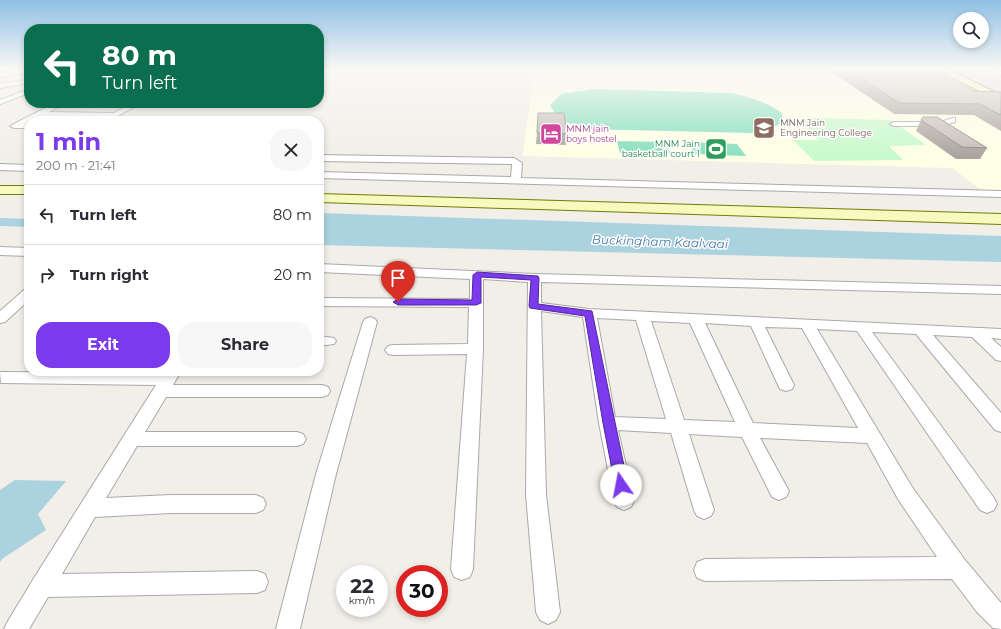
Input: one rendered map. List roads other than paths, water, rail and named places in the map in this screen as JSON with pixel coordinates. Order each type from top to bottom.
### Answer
[{"type":"street","points":[[1,102],[21,102]]},
{"type":"street","points":[[35,116],[51,108]]},
{"type":"street","points":[[39,114],[115,115],[128,108]]},
{"type":"street","points":[[894,124],[942,124],[952,120]]},
{"type":"street","points":[[24,121],[14,126],[24,126]]},
{"type":"street","points":[[324,158],[514,161],[517,163],[516,181]]},
{"type":"street","points":[[0,167],[24,168]]},
{"type":"street","points":[[324,175],[1001,194]]},
{"type":"street","points":[[0,190],[24,190]]},
{"type":"street","points":[[324,198],[1001,219]]},
{"type":"street","points":[[0,251],[24,252]]},
{"type":"street","points":[[324,268],[535,278],[668,280],[1001,290]]},
{"type":"street","points":[[462,569],[475,349],[477,275]]},
{"type":"street","points":[[535,278],[536,495],[548,612]]},
{"type":"street","points":[[0,319],[24,297]]},
{"type":"street","points":[[324,302],[476,303]]},
{"type":"street","points":[[534,306],[589,313],[1001,334]]},
{"type":"street","points":[[589,313],[608,423],[624,501]]},
{"type":"street","points":[[642,316],[704,510]]},
{"type":"street","points":[[695,318],[747,429],[779,491]]},
{"type":"street","points":[[288,629],[326,474],[370,322]]},
{"type":"street","points":[[756,322],[786,385]]},
{"type":"street","points":[[807,324],[905,493],[957,568],[1001,620]]},
{"type":"street","points":[[861,327],[987,504]]},
{"type":"street","points":[[920,330],[1001,425]]},
{"type":"street","points":[[975,332],[1001,356]]},
{"type":"street","points":[[393,350],[475,349]]},
{"type":"street","points":[[1,377],[167,380],[322,390]]},
{"type":"street","points":[[16,629],[167,380]]},
{"type":"street","points":[[608,423],[871,436]]},
{"type":"street","points":[[131,439],[297,439]]},
{"type":"street","points":[[90,508],[171,504],[256,504]]},
{"type":"street","points":[[705,570],[957,568]]},
{"type":"street","points":[[42,586],[257,582]]},
{"type":"water","points":[[324,213],[1001,236],[1001,262],[324,245]]},
{"type":"water","points":[[15,480],[66,481],[38,514],[46,530],[2,559],[0,562],[0,490]]},
{"type":"waterway","name":"Buckingham Kaalvaai","points":[[0,222],[24,223]]},
{"type":"place","name":"MNM Jain Engineering College","points":[[764,128]]},
{"type":"place","name":"MNM jain boys hostel","points":[[551,134]]},
{"type":"place","name":"MNM Jain basketball court 1","points":[[716,149]]}]
